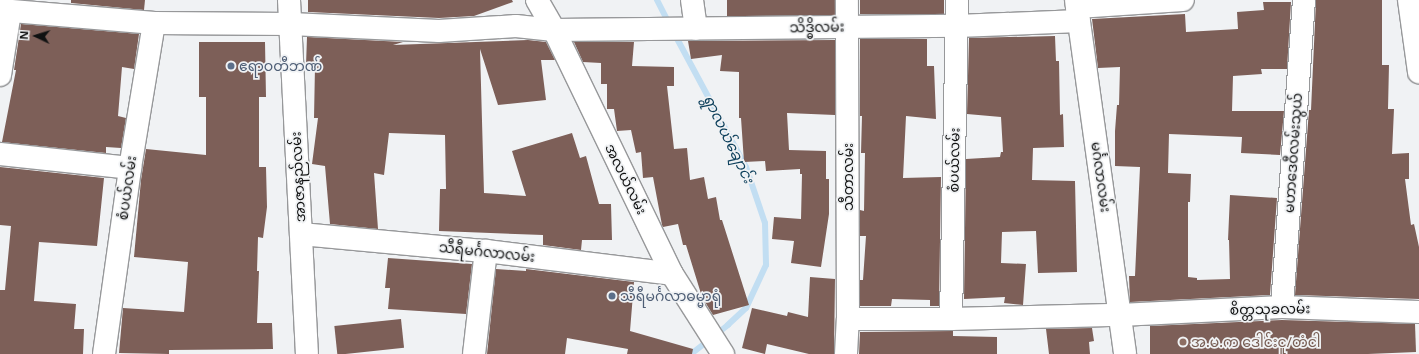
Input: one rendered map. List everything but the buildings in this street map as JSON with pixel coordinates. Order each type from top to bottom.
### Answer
[{"type":"street","name":"အာဇာနည်လမ်း","points":[[289,0],[307,354]]},
{"type":"street","name":"အလယ်လမ်း","points":[[537,0],[554,30],[672,274],[723,354]]},
{"type":"street","points":[[692,0],[696,29]]},
{"type":"street","name":"သီတာလမ်း","points":[[846,354],[848,319],[847,0]]},
{"type":"street","name":"စံပယ်လမ်း","points":[[951,319],[957,0]]},
{"type":"street","name":"သိဒ္ဓိလမ်း","points":[[5,11],[67,8],[154,22],[291,24],[439,31],[516,26],[554,30],[696,29],[957,26],[1077,9],[1183,0]]},
{"type":"street","name":"မဟာဒေဝီလမ်းသွယ်","points":[[1282,307],[1304,0]]},
{"type":"street","points":[[1409,0],[1419,72]]},
{"type":"street","name":"မင်္ဂလာလမ်း","points":[[1077,9],[1125,354]]},
{"type":"street","points":[[0,75],[5,11]]},
{"type":"street","name":"စံပယ်လမ်း","points":[[104,354],[130,168],[154,22]]},
{"type":"street","points":[[0,154],[130,168]]},
{"type":"street","name":"သီရီမင်္ဂလာလမ်း","points":[[301,234],[486,251],[672,274]]},
{"type":"street","points":[[474,354],[486,251]]},
{"type":"street","name":"စိတ္တသုခလမ်း","points":[[848,319],[951,319],[1120,315],[1282,307],[1419,312]]},
{"type":"waterway","name":"ရွာလယ်ချောင်း","points":[[657,0],[670,25]]},
{"type":"waterway","name":"ရွာလယ်ချောင်း","points":[[674,33],[746,167],[765,223],[766,265],[746,308],[728,325],[691,354]]},
{"type":"place","name":"ဧရာဝတီဘဏ်","points":[[231,66]]},
{"type":"place","name":"သီရီမင်္ဂလာဓမ္မာရုံ","points":[[612,296]]},
{"type":"place","name":"အ.မ.က ဒေါင်းငူ/တံငါ","points":[[1183,342]]}]
